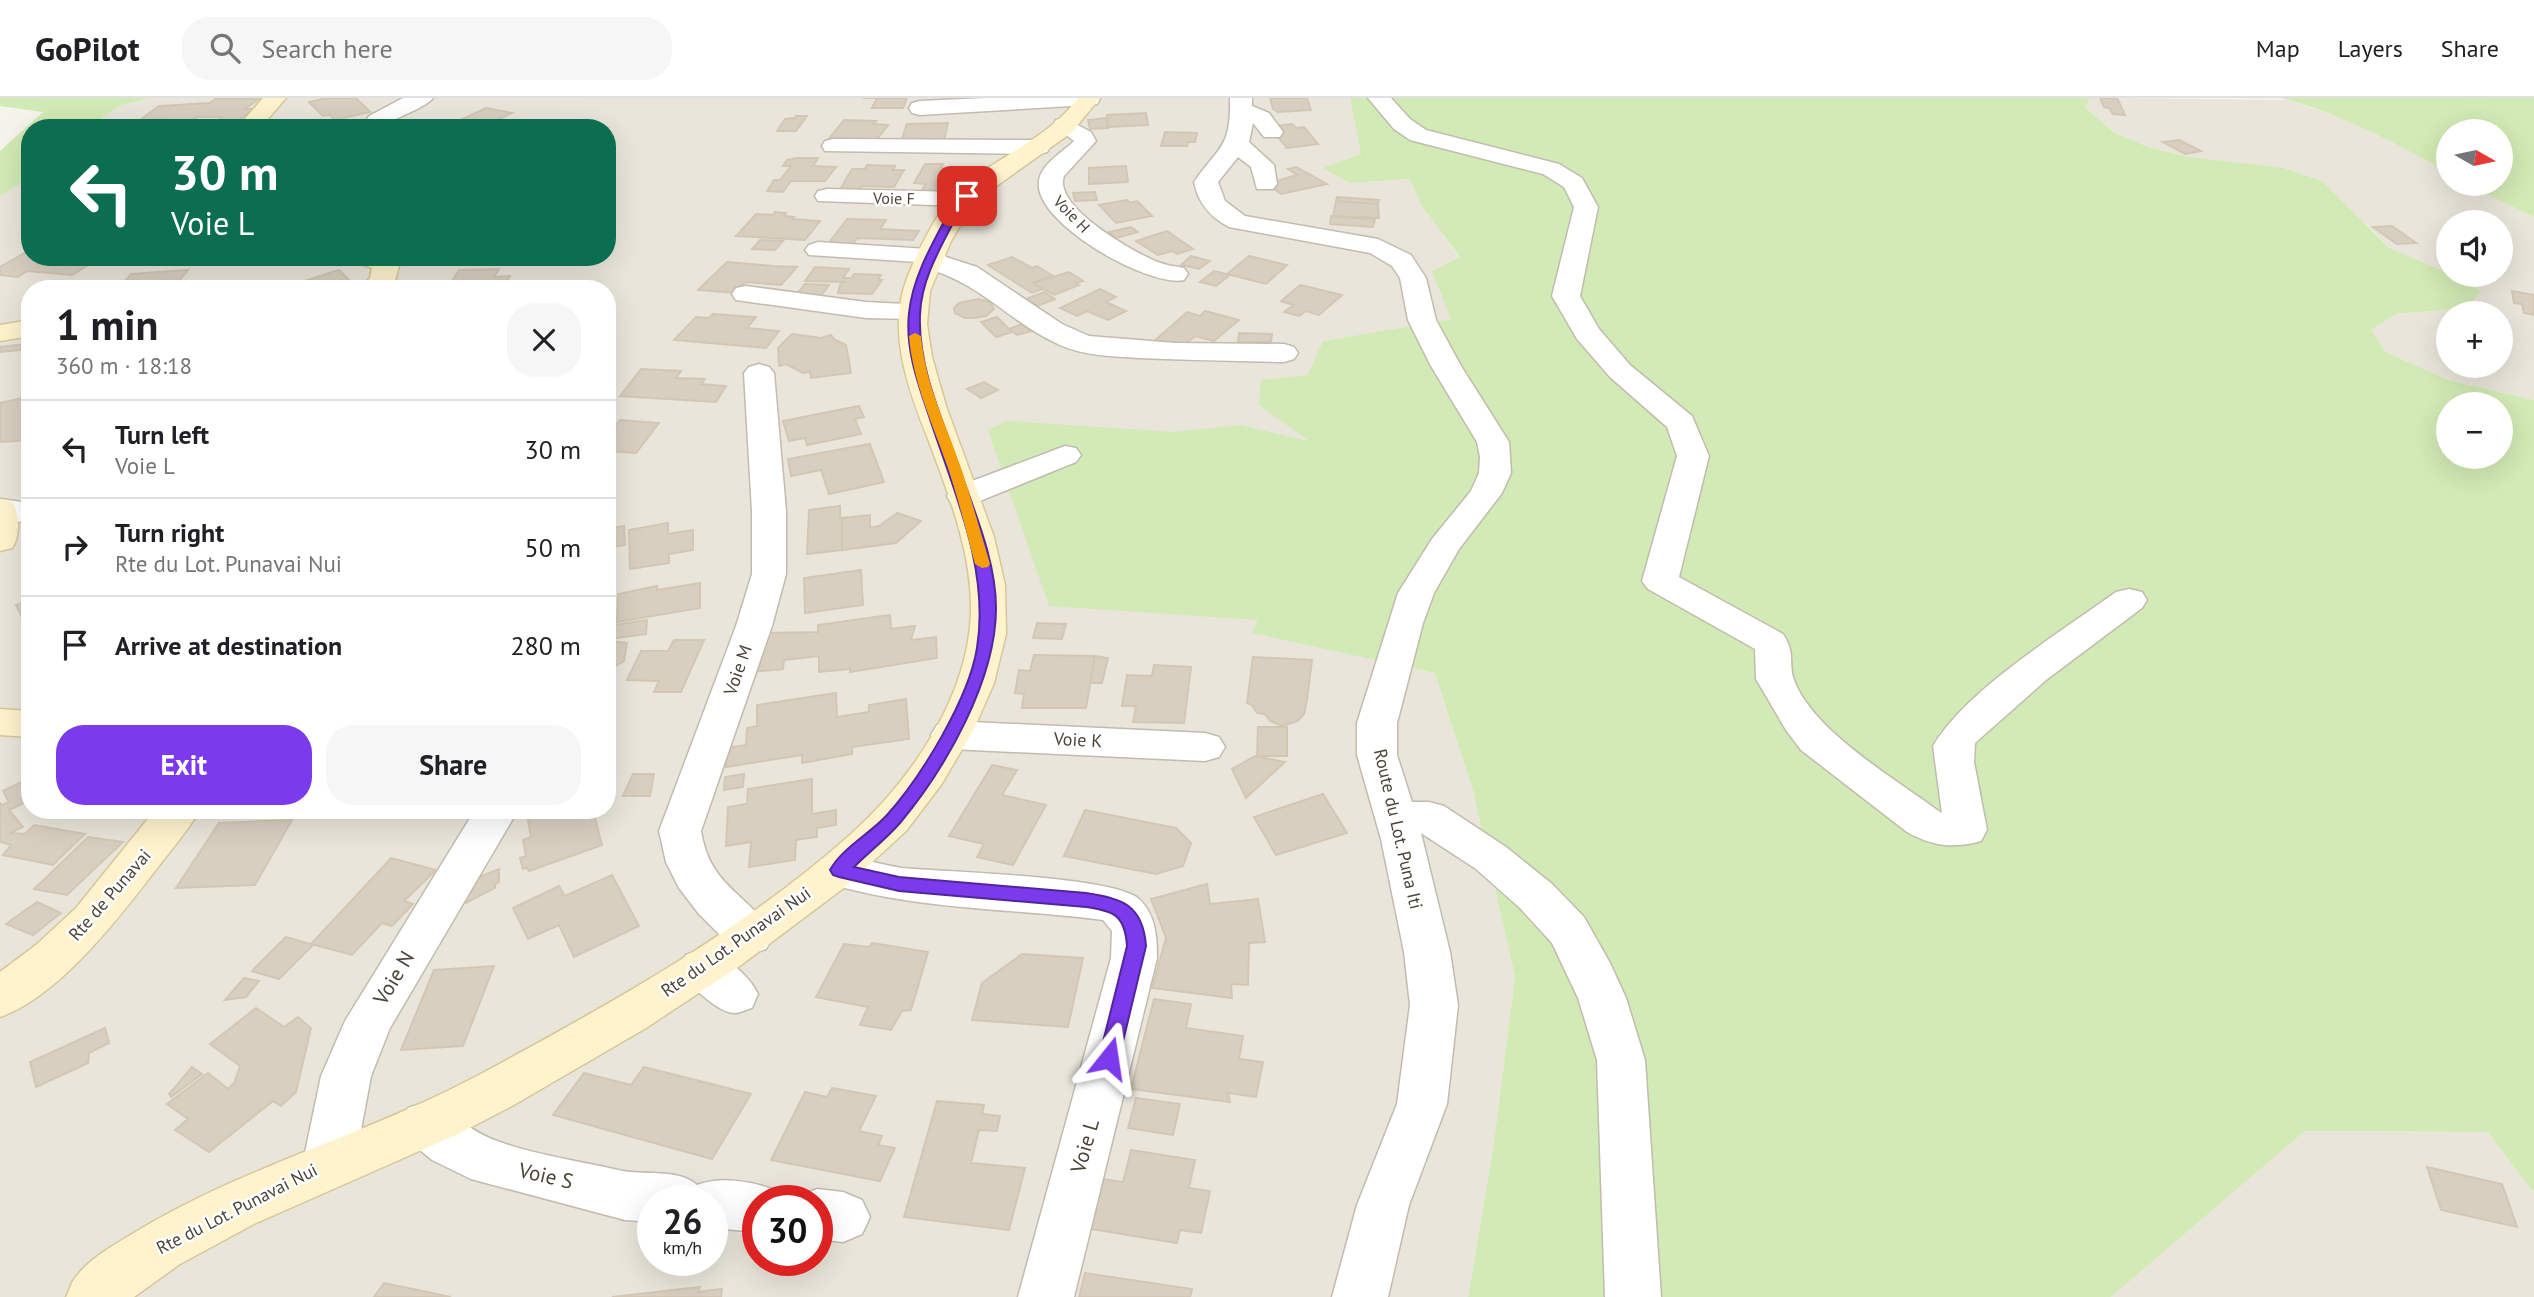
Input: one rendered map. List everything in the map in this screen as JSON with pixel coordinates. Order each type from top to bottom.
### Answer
[{"type":"main road","points":[[256,119],[275,98]]},
{"type":"main road","name":"Rte du Lot. Punavai Nui","points":[[94,1297],[112,1278],[154,1250],[329,1162],[426,1124],[518,1078],[601,1031],[719,981],[750,936],[839,870],[894,819],[930,769],[972,693],[985,649],[988,626],[985,578],[963,496],[918,366],[914,311],[921,280],[962,199],[1070,117]]},
{"type":"main road","points":[[0,332],[21,329]]},
{"type":"main road","points":[[0,509],[0,541]]},
{"type":"main road","points":[[0,722],[21,723]]},
{"type":"main road","name":"Rte de Punavai","points":[[0,998],[52,958],[92,920],[172,819]]},
{"type":"street","points":[[380,119],[397,108],[422,98]]},
{"type":"street","points":[[1379,98],[1402,124],[1418,135],[1551,169],[1577,187],[1586,211],[1565,291],[1566,296],[1587,333],[1620,371],[1681,423],[1693,456],[1659,580],[1665,586],[1770,642],[1774,650],[1775,679],[1807,731],[1908,813],[1936,829],[1952,832],[1966,830],[1952,748],[1960,731],[2129,600]]},
{"type":"street","points":[[920,108],[1070,117]]},
{"type":"street","points":[[833,146],[1070,117]]},
{"type":"street","name":"Voie H","points":[[1070,117],[1085,141],[1051,179],[1050,191],[1057,202],[1094,236],[1131,259],[1147,267],[1175,274]]},
{"type":"street","points":[[1265,184],[1262,165],[1240,117],[1261,118],[1272,132]]},
{"type":"street","name":"Route du Lot. Puna Iti","points":[[1240,117],[1208,178],[1207,188],[1212,201],[1238,222],[1378,247],[1402,261],[1413,278],[1423,320],[1446,366],[1493,442],[1495,465],[1486,493],[1444,546],[1416,593],[1377,723],[1377,755],[1396,818],[1427,952],[1434,1005],[1422,1104],[1383,1205],[1360,1297]]},
{"type":"street","name":"Voie F","points":[[827,196],[962,199]]},
{"type":"street","points":[[1263,227],[1291,215],[1319,215]]},
{"type":"street","points":[[818,250],[932,258],[962,269],[1051,330],[1081,343],[1164,351],[1284,354]]},
{"type":"street","points":[[746,294],[866,310],[914,311]]},
{"type":"street","name":"Voie M","points":[[750,936],[707,892],[689,867],[681,846],[680,831],[741,663],[769,574],[769,511],[760,373]]},
{"type":"street","points":[[963,496],[1065,455]]},
{"type":"street","points":[[0,509],[21,512]]},
{"type":"street","name":"Voie K","points":[[951,735],[1205,747]]},
{"type":"street","points":[[1396,818],[1429,817],[1491,858],[1536,896],[1568,930],[1587,963],[1602,998],[1621,1060],[1633,1297]]},
{"type":"street","name":"Voie N","points":[[329,1162],[346,1076],[369,1021],[492,819]]},
{"type":"street","name":"Voie L","points":[[839,870],[899,884],[1041,895],[1112,904],[1124,911],[1135,929],[1134,958],[1046,1297]]},
{"type":"street","name":"Voie S","points":[[426,1124],[450,1144],[489,1163],[637,1197]]},
{"type":"shaded area","points":[[151,98],[1350,98],[1361,154],[1324,168],[1350,183],[1410,179],[1421,205],[1460,258],[1452,319],[1323,341],[1312,442],[1339,486],[1253,633],[1435,673],[1473,791],[1515,977],[1493,1150],[1468,1297],[0,1297],[0,196],[21,183],[21,266],[616,266],[616,119],[101,119],[118,106]]},
{"type":"shaded area","points":[[2090,98],[2288,100],[2353,122],[2392,140],[2436,166],[2436,196],[2491,196],[2534,217],[2534,400],[2513,395],[2513,392],[2499,392],[2443,378],[2513,378],[2513,301],[2473,301],[2480,291],[2473,287],[2513,287],[2513,210],[2436,210],[2436,268],[2389,248],[2365,223],[2189,157],[2148,147],[2113,132],[2085,107]]},
{"type":"shaded area","points":[[2436,311],[2436,375],[2386,352],[2371,330],[2396,314]]},
{"type":"shaded area","points":[[2305,1131],[2488,1132],[2534,1193],[2534,1297],[2111,1297]]},
{"type":"green space","points":[[0,98],[151,98],[118,106],[101,119],[35,119],[43,112],[0,106]]},
{"type":"green space","points":[[1350,98],[2090,98],[2085,107],[2113,132],[2148,147],[2189,157],[2283,168],[2322,181],[2389,248],[2436,268],[2436,287],[2474,287],[2481,291],[2473,301],[2436,301],[2436,311],[2396,314],[2371,330],[2386,352],[2436,375],[2436,378],[2500,392],[2436,392],[2436,469],[2513,469],[2513,395],[2534,400],[2534,1193],[2488,1132],[2305,1131],[2111,1297],[1468,1297],[1493,1150],[1515,977],[1473,791],[1435,673],[1252,633],[1258,620],[1049,606],[988,430],[1007,421],[1174,432],[1240,425],[1309,441],[1259,405],[1261,380],[1308,375],[1323,341],[1451,319],[1432,271],[1460,257],[1421,205],[1410,179],[1350,183],[1323,168],[1361,154]]},
{"type":"green space","points":[[2281,98],[2534,98],[2534,217],[2491,196],[2513,196],[2513,119],[2436,119],[2436,166],[2367,130]]},
{"type":"green space","points":[[21,132],[21,183],[0,196],[0,151]]},
{"type":"building","points":[[327,98],[356,98],[370,112],[334,119],[330,115],[323,116],[309,102]]},
{"type":"building","points":[[877,98],[907,98],[903,108],[872,108]]},
{"type":"building","points":[[1270,98],[1307,98],[1311,110],[1278,112],[1273,109]]},
{"type":"building","points":[[2100,98],[2117,98],[2125,115],[2113,114],[2109,108],[2104,107]]},
{"type":"building","points":[[215,99],[259,99],[245,109],[255,109],[240,119],[141,119],[159,106],[210,103]]},
{"type":"building","points":[[486,108],[512,113],[500,119],[463,119]]},
{"type":"building","points":[[1146,113],[1148,125],[1108,127],[1107,115]]},
{"type":"building","points":[[807,116],[796,131],[777,131],[785,119]]},
{"type":"building","points":[[1106,118],[1108,128],[1090,129],[1088,120]]},
{"type":"building","points":[[844,120],[876,121],[873,124],[888,125],[874,143],[827,141]]},
{"type":"building","points":[[948,123],[944,141],[901,142],[907,124]]},
{"type":"building","points":[[1292,124],[1296,128],[1304,127],[1318,144],[1287,148],[1273,131],[1277,126]]},
{"type":"building","points":[[1165,132],[1197,133],[1195,142],[1188,142],[1187,146],[1161,146]]},
{"type":"building","points":[[2179,140],[2201,151],[2185,154],[2163,142]]},
{"type":"building","points":[[818,158],[813,166],[836,167],[825,181],[791,181],[783,192],[767,191],[774,180],[780,180],[791,166],[783,166],[787,160]]},
{"type":"building","points":[[925,164],[943,164],[941,168],[966,169],[950,191],[922,190],[926,184],[914,183]]},
{"type":"building","points":[[867,165],[895,166],[893,170],[904,170],[894,187],[862,186],[859,192],[839,191],[852,169],[865,169]]},
{"type":"building","points":[[1126,166],[1128,182],[1089,184],[1089,168]]},
{"type":"building","points":[[1296,167],[1327,184],[1281,194],[1267,184],[1297,175],[1288,169]]},
{"type":"building","points":[[1095,192],[1097,200],[1075,201],[1073,193]]},
{"type":"building","points":[[1337,197],[1379,200],[1378,204],[1336,201]]},
{"type":"building","points":[[1127,200],[1130,203],[1137,201],[1152,216],[1116,223],[1099,205]]},
{"type":"building","points":[[1336,201],[1378,204],[1379,218],[1333,216]]},
{"type":"building","points":[[775,212],[786,213],[784,216],[794,217],[792,219],[820,221],[805,240],[736,236],[756,214],[773,215]]},
{"type":"building","points":[[1331,216],[1375,219],[1373,227],[1330,224]]},
{"type":"building","points":[[847,219],[886,220],[880,229],[919,231],[913,240],[857,238],[852,245],[828,244]]},
{"type":"building","points":[[2392,226],[2416,243],[2397,244],[2373,227]]},
{"type":"building","points":[[1131,227],[1138,232],[1116,238],[1109,232]]},
{"type":"building","points":[[1167,231],[1193,249],[1177,254],[1172,251],[1158,255],[1136,241]]},
{"type":"building","points":[[760,240],[783,241],[775,250],[752,249]]},
{"type":"building","points":[[21,255],[21,266],[86,266],[72,275],[27,271],[18,277],[0,275],[0,267]]},
{"type":"building","points":[[1191,256],[1210,261],[1199,269],[1181,265]]},
{"type":"building","points":[[1249,256],[1287,265],[1266,284],[1227,274]]},
{"type":"building","points":[[1012,257],[1032,268],[1037,266],[1053,276],[1033,283],[1042,289],[1032,293],[988,265]]},
{"type":"building","points":[[727,262],[797,267],[781,285],[746,282],[735,293],[698,290]]},
{"type":"building","points":[[815,267],[849,269],[843,278],[851,278],[854,274],[881,275],[878,280],[882,280],[872,294],[838,293],[844,282],[805,281]]},
{"type":"building","points":[[499,269],[494,277],[510,276],[508,280],[453,280],[459,270]]},
{"type":"building","points":[[188,270],[180,280],[126,280],[131,274]]},
{"type":"building","points":[[339,270],[349,280],[308,280]]},
{"type":"building","points":[[1214,271],[1230,275],[1216,286],[1200,282]]},
{"type":"building","points":[[1069,272],[1083,281],[1054,295],[1033,283]]},
{"type":"building","points":[[805,284],[829,285],[821,296],[797,294]]},
{"type":"building","points":[[1300,285],[1342,295],[1319,315],[1306,311],[1299,316],[1284,312],[1293,305],[1281,301]]},
{"type":"building","points":[[1100,289],[1116,297],[1106,302],[1126,311],[1108,320],[1087,311],[1077,316],[1060,308]]},
{"type":"building","points":[[2512,291],[2534,295],[2534,315],[2524,313],[2522,304],[2514,303]]},
{"type":"building","points":[[1044,292],[1055,299],[1038,306],[1026,299]]},
{"type":"building","points":[[978,299],[990,302],[994,309],[986,316],[975,318],[965,318],[955,313],[954,308],[959,303]]},
{"type":"building","points":[[1205,311],[1239,320],[1214,341],[1195,336],[1187,343],[1153,342],[1187,312],[1200,316]]},
{"type":"building","points":[[713,314],[756,317],[747,328],[779,331],[766,348],[674,340],[696,317],[709,318]]},
{"type":"building","points":[[997,317],[1012,332],[996,337],[981,322]]},
{"type":"building","points":[[1025,323],[1035,330],[1017,335],[1009,329]]},
{"type":"building","points":[[1239,333],[1272,334],[1271,342],[1238,342]]},
{"type":"building","points":[[792,334],[821,338],[831,335],[846,345],[851,373],[811,378],[810,372],[803,373],[786,364],[779,366],[778,348]]},
{"type":"building","points":[[21,344],[20,350],[0,352],[0,347]]},
{"type":"building","points":[[641,369],[681,371],[676,378],[705,379],[701,384],[726,386],[716,402],[620,396]]},
{"type":"building","points":[[984,382],[998,390],[981,398],[967,389]]},
{"type":"building","points":[[21,398],[21,441],[0,442],[0,403]]},
{"type":"building","points":[[859,406],[864,417],[855,419],[861,434],[807,445],[805,438],[789,441],[783,421]]},
{"type":"building","points":[[620,420],[659,423],[636,453],[616,452],[616,425]]},
{"type":"building","points":[[870,444],[884,482],[829,494],[821,470],[791,476],[788,459]]},
{"type":"building","points":[[840,506],[842,550],[807,554],[809,510]]},
{"type":"building","points":[[897,513],[921,521],[896,543],[842,550],[842,518],[870,515],[870,528],[879,526]]},
{"type":"building","points":[[668,523],[668,534],[693,530],[693,550],[669,554],[669,563],[630,569],[629,530]]},
{"type":"building","points":[[624,526],[625,545],[616,546],[616,527]]},
{"type":"building","points":[[861,570],[863,605],[805,613],[804,578]]},
{"type":"building","points":[[700,583],[700,608],[617,622],[618,594],[657,586],[657,590]]},
{"type":"building","points":[[890,615],[891,629],[915,626],[911,640],[936,637],[937,658],[850,672],[850,669],[819,672],[819,656],[784,660],[783,669],[751,672],[766,633],[818,632],[818,625]]},
{"type":"building","points":[[647,620],[646,634],[616,638],[616,625]]},
{"type":"building","points":[[1037,623],[1066,624],[1062,639],[1033,638]]},
{"type":"building","points":[[674,640],[704,640],[681,692],[654,692],[659,681],[627,680],[641,651],[668,651]]},
{"type":"building","points":[[616,642],[627,643],[624,661],[616,666]]},
{"type":"building","points":[[1034,655],[1095,656],[1086,708],[1022,708],[1024,694],[1015,693],[1019,670],[1030,671]]},
{"type":"building","points":[[1095,656],[1108,658],[1102,683],[1090,683]]},
{"type":"building","points":[[1253,657],[1312,660],[1304,714],[1298,721],[1282,726],[1270,721],[1265,714],[1257,713],[1252,705],[1247,703]]},
{"type":"building","points":[[1154,665],[1191,667],[1184,723],[1133,722],[1136,706],[1122,706],[1127,675],[1152,676]]},
{"type":"building","points":[[836,693],[837,717],[869,712],[869,705],[906,699],[909,739],[852,747],[852,754],[802,763],[802,755],[726,767],[727,748],[746,745],[747,728],[757,726],[757,705]]},
{"type":"building","points":[[1258,727],[1287,727],[1287,756],[1257,756]]},
{"type":"building","points":[[1255,756],[1285,762],[1246,798],[1232,769]]},
{"type":"building","points":[[992,765],[1017,770],[1002,795],[1046,805],[1013,865],[977,857],[984,844],[949,836]]},
{"type":"building","points":[[633,774],[654,774],[650,796],[623,796]]},
{"type":"building","points":[[744,774],[743,787],[724,790],[725,777]]},
{"type":"building","points":[[812,779],[812,814],[836,810],[836,825],[817,828],[817,837],[796,840],[795,860],[749,867],[751,842],[726,846],[728,807],[747,804],[748,789]]},
{"type":"building","points":[[21,782],[21,804],[9,810],[23,827],[10,833],[25,834],[34,825],[85,834],[53,865],[3,855],[11,845],[0,842],[0,803],[2,805],[9,802],[3,791]]},
{"type":"building","points":[[1323,794],[1347,833],[1276,855],[1254,817]]},
{"type":"building","points":[[1085,810],[1176,828],[1191,843],[1183,866],[1156,874],[1064,856]]},
{"type":"building","points":[[528,819],[595,819],[602,845],[529,871],[527,868],[523,869],[520,858],[526,856],[523,840],[531,837]]},
{"type":"building","points":[[292,820],[255,885],[176,888],[219,823]]},
{"type":"building","points":[[88,837],[123,842],[67,895],[34,889]]},
{"type":"building","points":[[391,858],[436,870],[404,901],[413,904],[392,926],[382,923],[352,955],[311,944]]},
{"type":"building","points":[[499,869],[499,882],[495,884],[495,888],[466,903],[465,895],[470,893],[470,886],[476,883],[477,878]]},
{"type":"building","points":[[612,875],[639,926],[574,957],[559,925],[528,939],[513,908],[559,886],[565,896]]},
{"type":"building","points":[[1207,884],[1210,904],[1258,899],[1265,942],[1249,943],[1248,985],[1231,984],[1232,998],[1152,988],[1166,938],[1151,899]]},
{"type":"building","points":[[37,902],[61,913],[33,935],[6,924]]},
{"type":"building","points":[[286,937],[313,945],[279,979],[252,971]]},
{"type":"building","points":[[872,943],[928,952],[911,1010],[902,1011],[891,1030],[860,1025],[868,1007],[816,997],[844,944],[869,947]]},
{"type":"building","points":[[1022,954],[1083,958],[1068,1027],[972,1020],[982,983]]},
{"type":"building","points":[[494,966],[463,1046],[401,1050],[434,970]]},
{"type":"building","points":[[244,978],[259,981],[246,997],[225,1000]]},
{"type":"building","points":[[1154,999],[1191,1004],[1186,1028],[1243,1036],[1239,1059],[1263,1062],[1256,1097],[1228,1093],[1230,1102],[1131,1089]]},
{"type":"building","points":[[256,1008],[284,1027],[298,1017],[311,1028],[296,1092],[281,1106],[273,1101],[209,1152],[175,1130],[188,1119],[167,1104],[208,1073],[228,1089],[234,1083],[240,1066],[210,1044]]},
{"type":"building","points":[[105,1028],[109,1043],[89,1053],[88,1063],[36,1087],[30,1062]]},
{"type":"building","points":[[192,1067],[202,1074],[171,1097],[169,1094]]},
{"type":"building","points":[[644,1067],[751,1094],[712,1159],[553,1115],[584,1073],[631,1085]]},
{"type":"building","points":[[832,1088],[876,1096],[859,1131],[882,1136],[878,1145],[895,1148],[880,1181],[771,1160],[805,1092],[827,1097]]},
{"type":"building","points":[[1136,1098],[1180,1104],[1173,1135],[1128,1128]]},
{"type":"building","points":[[937,1101],[984,1105],[982,1114],[1000,1116],[997,1131],[979,1130],[971,1163],[1025,1168],[1009,1230],[904,1217]]},
{"type":"building","points":[[1131,1150],[1195,1160],[1189,1188],[1210,1191],[1201,1233],[1180,1230],[1177,1243],[1091,1229],[1103,1179],[1123,1182]]},
{"type":"building","points":[[2427,1167],[2502,1184],[2517,1227],[2441,1210]]},
{"type":"building","points":[[1085,1273],[1192,1289],[1190,1297],[1079,1297]]},
{"type":"building","points":[[384,1283],[451,1297],[374,1297]]},
{"type":"building","points":[[700,1287],[698,1292],[722,1289],[721,1297],[612,1297]]},
{"type":"slow traffic","points":[[915,336],[923,384],[954,467],[982,564]]},
{"type":"route","points":[[967,196],[960,201],[921,280],[915,298],[914,314],[918,366],[923,384],[954,467],[979,548],[989,606],[985,649],[972,693],[930,769],[894,819],[839,870],[899,884],[1086,900],[1112,904],[1124,911],[1135,929],[1136,946],[1109,1058]]}]
